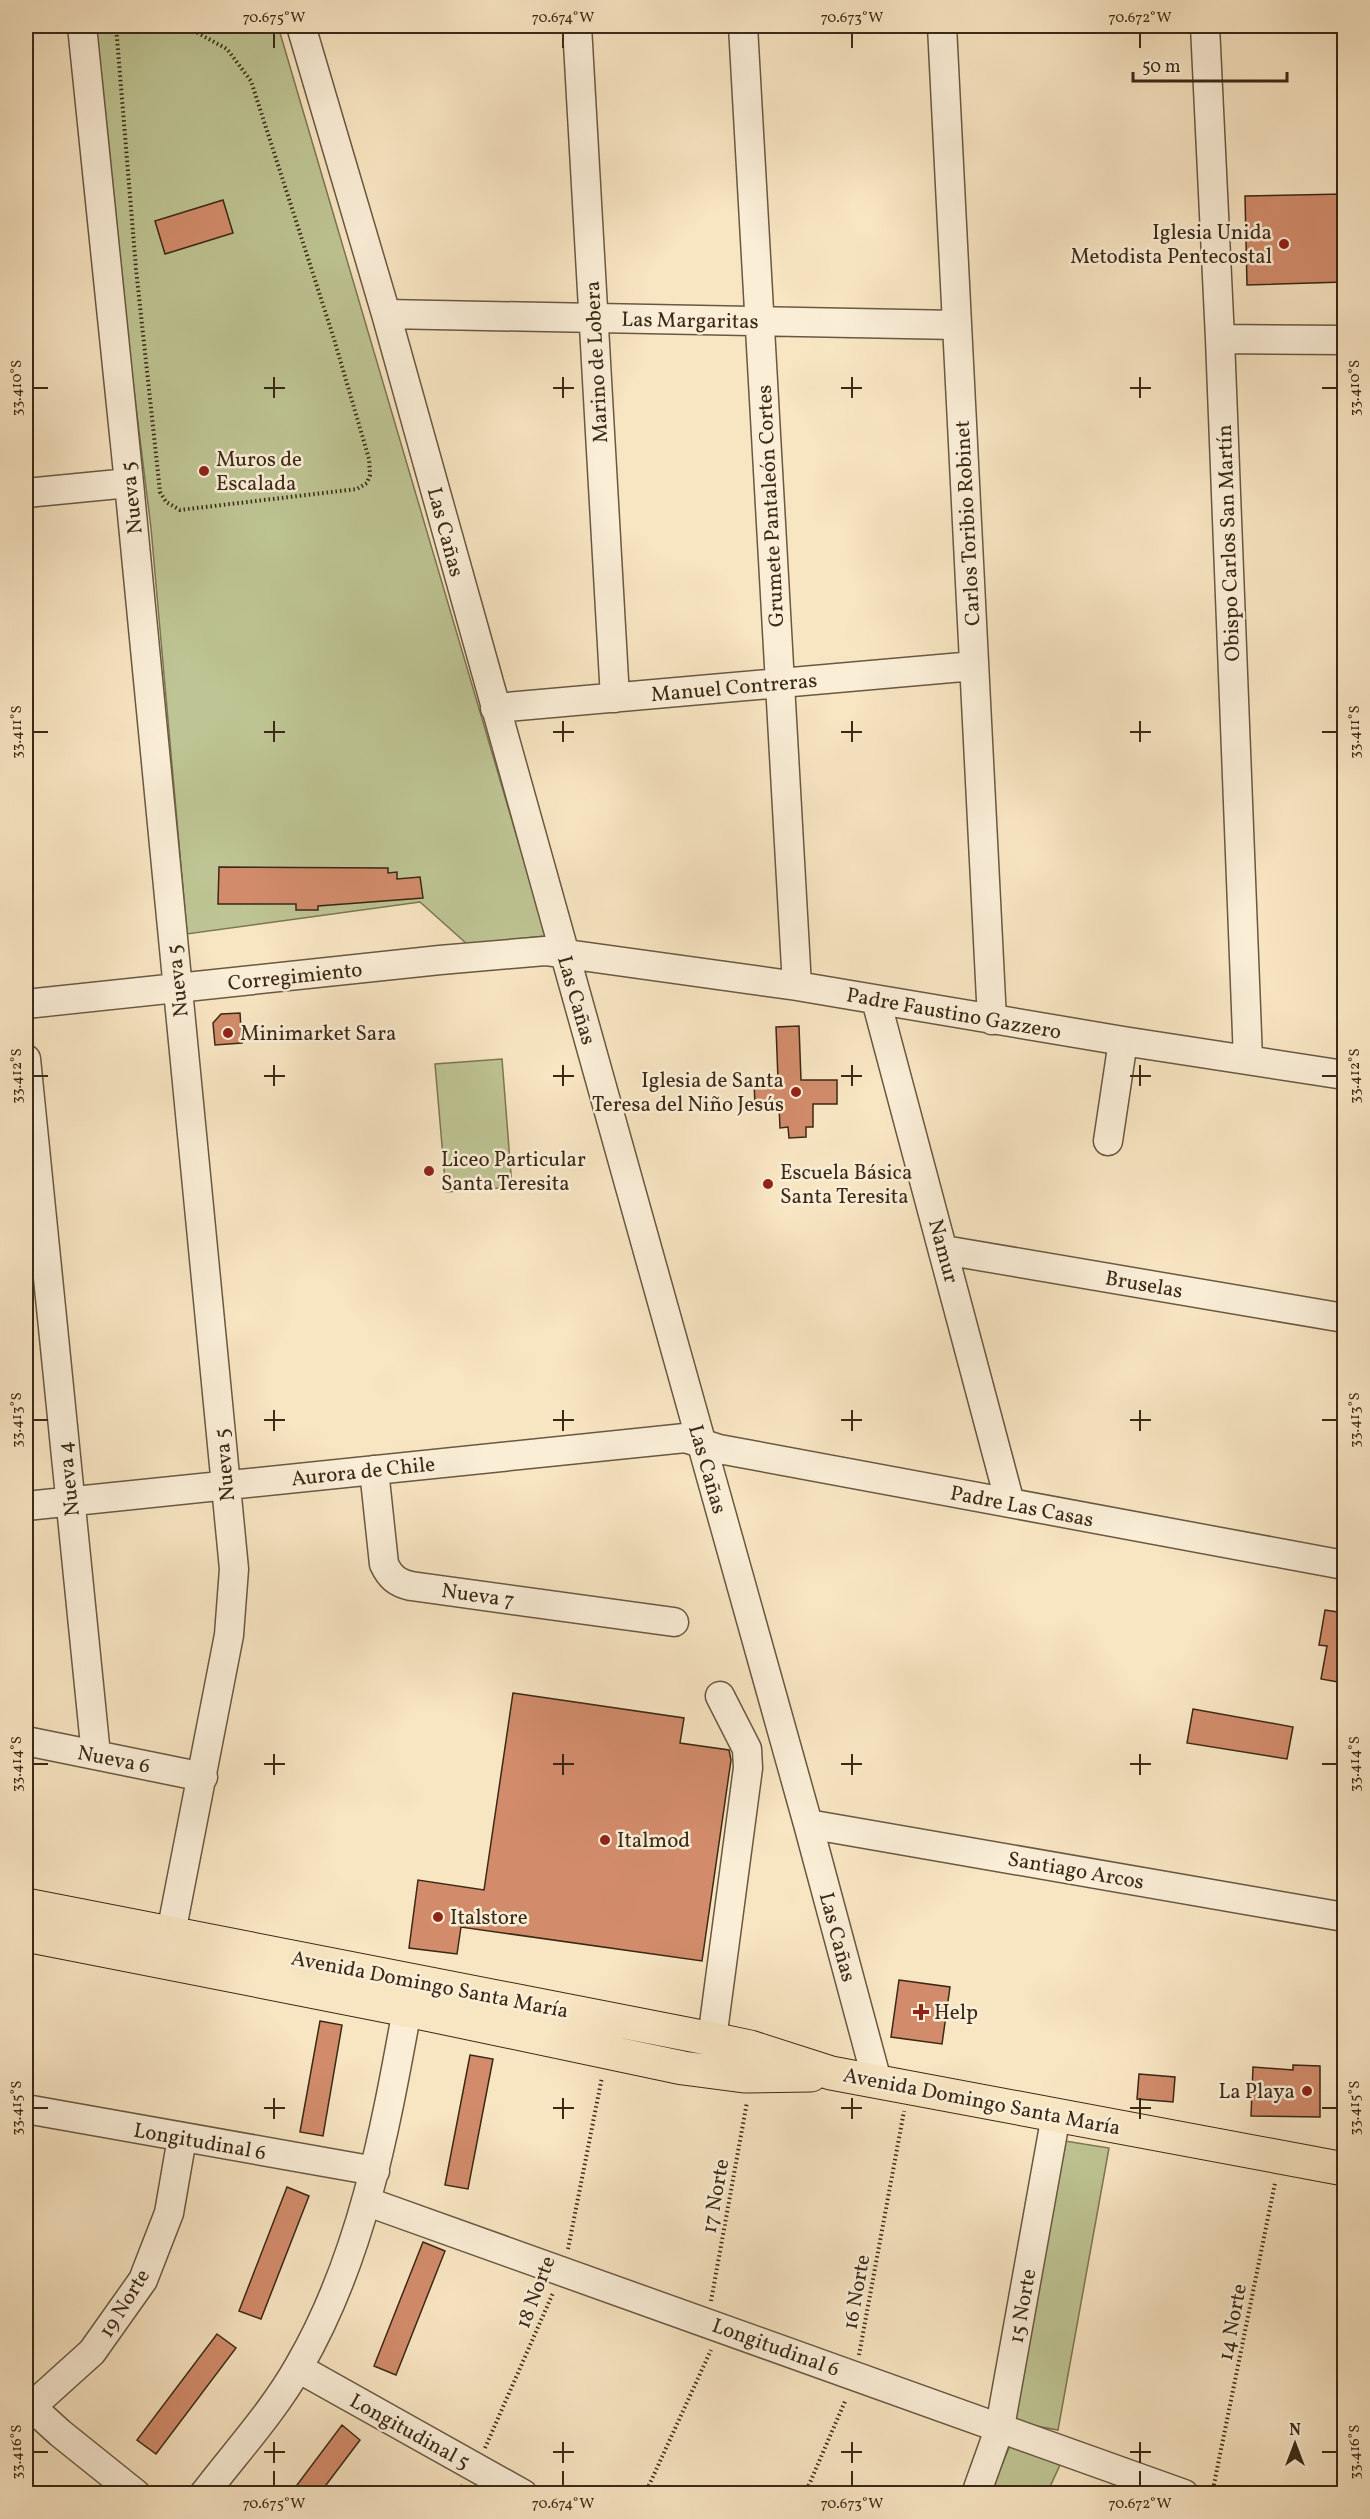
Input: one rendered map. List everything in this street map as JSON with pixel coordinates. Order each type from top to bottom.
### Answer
[{"type":"main road","name":"Avenida Domingo Santa María","points":[[26,1905],[171,1933],[410,1995],[607,2052],[683,2068],[744,2076],[831,2073]]},
{"type":"main road","name":"Avenida Domingo Santa María","points":[[26,1935],[712,2039],[750,2047],[831,2073],[1344,2169]]},
{"type":"street","name":"Nueva 5","points":[[82,26],[129,483],[234,1569],[232,1611],[203,1776],[171,1933]]},
{"type":"street","name":"Las Cañas","points":[[301,26],[386,314],[808,1824],[877,2081]]},
{"type":"street","name":"Marino de Lobera","points":[[577,26],[615,698]]},
{"type":"street","name":"Grumete Pantaleón Cortes","points":[[743,26],[797,986]]},
{"type":"street","name":"Carlos Toribio Robinet","points":[[942,26],[992,1020]]},
{"type":"street","name":"Obispo Carlos San Martín","points":[[1205,26],[1220,339],[1248,1060]]},
{"type":"street","name":"Las Margaritas","points":[[386,314],[957,325]]},
{"type":"street","points":[[1220,339],[1344,340]]},
{"type":"street","points":[[26,493],[129,483]]},
{"type":"street","name":"Manuel Contreras","points":[[495,708],[974,666]]},
{"type":"street","name":"Padre Faustino Gazzero","points":[[564,952],[797,986],[992,1020],[1344,1075]]},
{"type":"street","name":"Corregimiento","points":[[26,1004],[516,953],[564,952]]},
{"type":"street","name":"Namur","points":[[876,1000],[1010,1503]]},
{"type":"street","points":[[1108,1141],[1123,1041]]},
{"type":"street","name":"Nueva 4","points":[[26,1059],[96,1755]]},
{"type":"street","name":"Bruselas","points":[[944,1250],[1344,1318]]},
{"type":"street","name":"Aurora de Chile","points":[[26,1506],[685,1438],[700,1443]]},
{"type":"street","name":"Padre Las Casas","points":[[700,1443],[719,1449],[1344,1565]]},
{"type":"street","name":"Nueva 7","points":[[374,1470],[384,1564],[391,1577],[397,1581],[411,1586],[674,1622]]},
{"type":"street","points":[[712,2039],[748,1768],[747,1749],[720,1696]]},
{"type":"street","name":"Nueva 6","points":[[26,1741],[203,1776]]},
{"type":"street","name":"Santiago Arcos","points":[[808,1824],[1344,1917]]},
{"type":"street","points":[[204,2493],[274,2403],[298,2368],[317,2333],[338,2285],[368,2202],[410,1995]]},
{"type":"street","name":"Longitudinal 6","points":[[26,2109],[375,2171]]},
{"type":"street","name":"15 Norte","points":[[976,2493],[1000,2427],[1056,2115]]},
{"type":"street","name":"19 Norte","points":[[28,2404],[92,2352],[143,2280],[169,2213],[182,2138]]},
{"type":"street","name":"Longitudinal 6","points":[[368,2202],[1185,2493]]},
{"type":"street","name":"Longitudinal 5","points":[[298,2368],[523,2493]]},
{"type":"street","points":[[28,2404],[136,2493]]},
{"type":"path","points":[[116,26],[136,270],[160,492],[166,502],[180,510],[357,489],[367,483],[370,475],[369,459],[334,339],[250,81],[227,49],[185,26]]},
{"type":"path","name":"18 Norte","points":[[457,2493],[476,2468],[563,2271],[607,2052]]},
{"type":"path","name":"17 Norte","points":[[645,2493],[714,2325],[748,2098],[744,2076]]},
{"type":"path","name":"16 Norte","points":[[805,2493],[856,2376],[908,2087]]},
{"type":"path","name":"14 Norte","points":[[1212,2493],[1280,2157]]},
{"type":"green space","points":[[89,26],[278,26],[546,936],[467,944],[420,902],[187,934],[151,528]]},
{"type":"green space","points":[[502,1059],[512,1187],[446,1192],[435,1064]]},
{"type":"green space","points":[[1065,2141],[1109,2148],[1058,2430],[1015,2422]]},
{"type":"green space","points":[[1011,2443],[1060,2465],[1047,2493],[990,2494]]},
{"type":"building","points":[[1344,194],[1344,282],[1247,285],[1245,196]]},
{"type":"building","points":[[223,200],[233,233],[165,254],[155,221]]},
{"type":"building","points":[[219,867],[388,868],[388,873],[397,872],[397,879],[420,877],[423,898],[318,906],[318,910],[296,910],[296,904],[218,904]]},
{"type":"building","name":"Minimarket Sara","points":[[240,1013],[242,1043],[215,1045],[213,1023],[221,1014]]},
{"type":"building","name":"Iglesia de Santa Teresa del Niño Jesús","points":[[799,1026],[801,1080],[837,1080],[837,1104],[813,1104],[813,1127],[806,1127],[806,1137],[789,1138],[788,1127],[780,1128],[779,1105],[755,1106],[754,1081],[778,1080],[776,1027]]},
{"type":"building","points":[[1325,1610],[1344,1613],[1344,1683],[1321,1679],[1327,1646],[1319,1645]]},
{"type":"building","name":"Italmod","points":[[513,1693],[684,1718],[680,1743],[729,1750],[731,1760],[702,1961],[461,1927],[457,1954],[409,1948],[418,1880],[484,1890]]},
{"type":"building","points":[[1193,1709],[1293,1727],[1287,1759],[1187,1743]]},
{"type":"building","name":"Help","points":[[899,1980],[950,1987],[942,2044],[891,2037]]},
{"type":"building","points":[[320,2021],[342,2025],[323,2136],[300,2132]]},
{"type":"building","points":[[470,2055],[493,2059],[468,2189],[445,2185]]},
{"type":"building","points":[[1293,2065],[1320,2066],[1320,2117],[1251,2116],[1253,2067],[1293,2070]]},
{"type":"building","points":[[1139,2074],[1175,2077],[1173,2102],[1137,2099]]},
{"type":"building","points":[[287,2187],[309,2196],[261,2319],[239,2311]]},
{"type":"building","points":[[423,2242],[445,2251],[396,2375],[374,2366]]},
{"type":"building","points":[[217,2334],[236,2348],[156,2454],[137,2440]]},
{"type":"building","points":[[342,2425],[360,2440],[320,2493],[291,2493]]},
{"type":"place","name":"Iglesia Unida Metodista Pentecostal","points":[[1284,244]]},
{"type":"place","name":"Muros de Escalada","points":[[204,471]]},
{"type":"place","name":"Minimarket Sara","points":[[228,1033]]},
{"type":"place","name":"Iglesia de Santa Teresa del Niño Jesús","points":[[796,1092]]},
{"type":"place","name":"Liceo Particular Santa Teresita","points":[[429,1171]]},
{"type":"place","name":"Escuela Básica Santa Teresita","points":[[768,1184]]},
{"type":"place","name":"Italmod","points":[[605,1840]]},
{"type":"place","name":"Italstore","points":[[438,1917]]},
{"type":"place","name":"Help","points":[[921,2012]]},
{"type":"place","name":"La Playa","points":[[1307,2091]]}]
